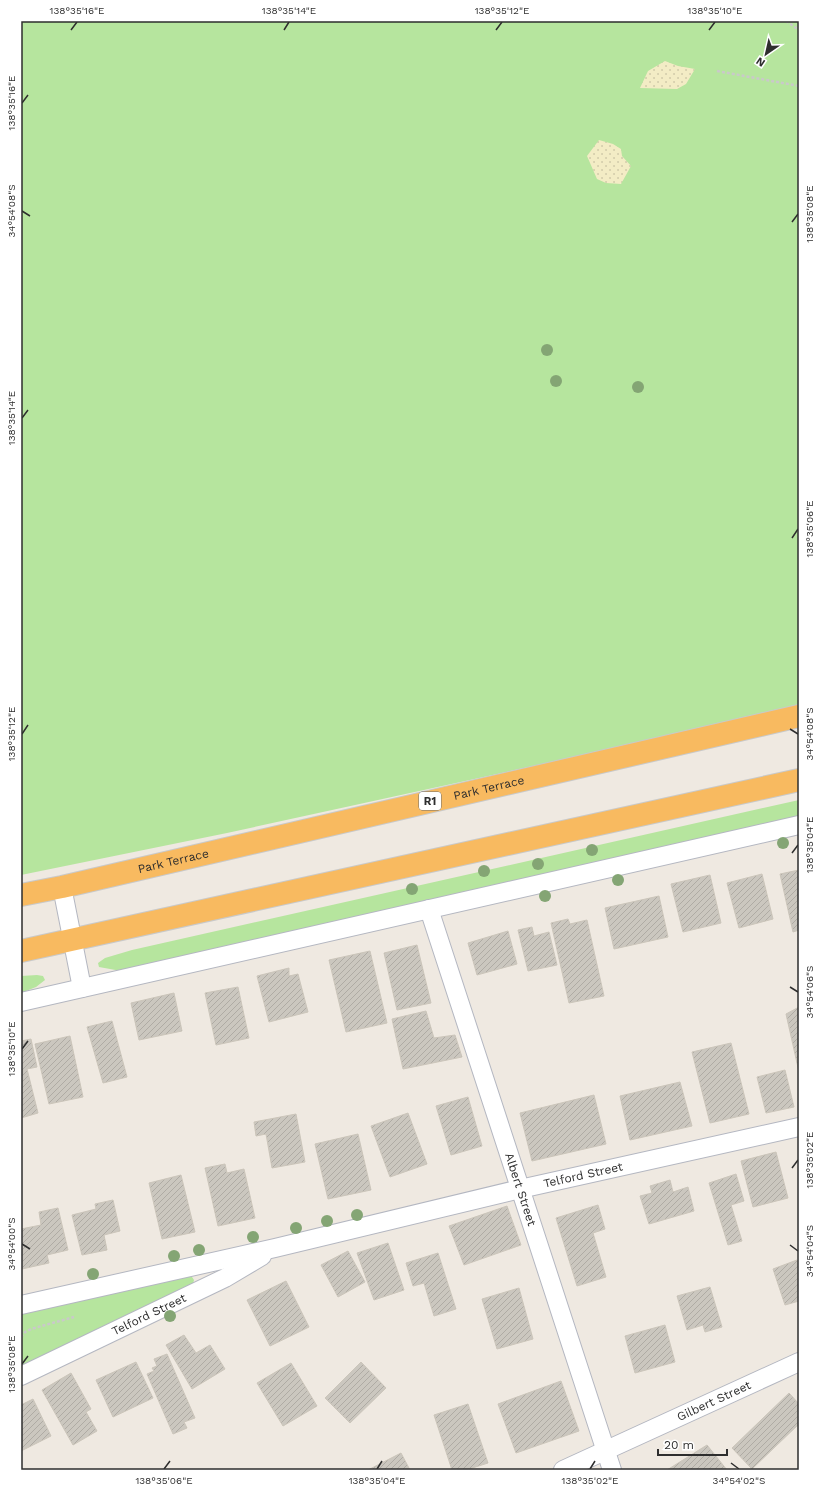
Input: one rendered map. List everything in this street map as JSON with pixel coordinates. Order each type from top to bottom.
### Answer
[{"type":"highway","name":"Park Terrace","points":[[21,895],[62,887],[799,716]]},
{"type":"highway","points":[[21,951],[799,780]]},
{"type":"street","points":[[21,1002],[799,825]]},
{"type":"street","points":[[62,887],[82,988]]},
{"type":"street","name":"Albert Street","points":[[430,909],[612,1470]]},
{"type":"street","name":"Telford Street","points":[[21,1305],[275,1248],[520,1189],[799,1127]]},
{"type":"street","name":"Telford Street","points":[[21,1376],[225,1278],[275,1248]]},
{"type":"street","name":"Gilbert Street","points":[[563,1470],[799,1362]]},
{"type":"path","points":[[786,21],[799,30]]},
{"type":"path","points":[[716,71],[799,86]]},
{"type":"path","points":[[21,1336],[31,1329],[74,1317]]},
{"type":"green space","points":[[21,21],[799,21],[799,708],[227,833],[21,875]]},
{"type":"green space","points":[[799,800],[799,817],[121,971],[99,967],[98,963],[105,958],[132,950]]},
{"type":"green space","points":[[21,976],[43,976],[45,980],[36,987],[21,993]]},
{"type":"green space","points":[[187,1276],[192,1277],[194,1280],[193,1284],[21,1367],[21,1313]]},
{"type":"sand","points":[[665,61],[678,66],[695,69],[686,84],[677,89],[640,88],[648,71]]},
{"type":"sand","points":[[599,140],[613,144],[621,149],[622,156],[631,166],[621,184],[606,183],[597,179],[587,156]]},
{"type":"building","points":[[799,870],[799,930],[793,932],[780,874]]},
{"type":"building","points":[[762,874],[773,919],[739,928],[727,883]]},
{"type":"building","points":[[710,875],[721,923],[683,932],[671,884]]},
{"type":"building","points":[[659,896],[668,937],[614,949],[605,908]]},
{"type":"building","points":[[568,919],[570,924],[587,920],[604,996],[569,1003],[551,923]]},
{"type":"building","points":[[532,927],[534,936],[549,932],[557,965],[528,971],[518,930]]},
{"type":"building","points":[[508,931],[517,964],[477,975],[468,943]]},
{"type":"building","points":[[417,945],[431,1003],[397,1010],[384,953]]},
{"type":"building","points":[[370,951],[387,1023],[346,1032],[329,960]]},
{"type":"building","points":[[289,968],[289,976],[298,974],[308,1012],[269,1022],[257,976]]},
{"type":"building","points":[[238,987],[249,1038],[216,1045],[205,993]]},
{"type":"building","points":[[174,993],[182,1031],[139,1040],[131,1003]]},
{"type":"building","points":[[799,1007],[799,1072],[786,1014]]},
{"type":"building","points":[[426,1011],[434,1038],[455,1035],[462,1057],[403,1069],[392,1019]]},
{"type":"building","points":[[112,1021],[127,1077],[103,1083],[87,1027]]},
{"type":"building","points":[[70,1036],[83,1097],[49,1104],[35,1044]]},
{"type":"building","points":[[31,1039],[37,1067],[27,1069],[38,1113],[21,1118],[21,1041]]},
{"type":"building","points":[[731,1043],[749,1114],[710,1123],[692,1052]]},
{"type":"building","points":[[785,1070],[794,1107],[766,1113],[757,1077]]},
{"type":"building","points":[[680,1082],[692,1126],[630,1140],[620,1096]]},
{"type":"building","points":[[594,1095],[606,1144],[532,1161],[520,1113]]},
{"type":"building","points":[[468,1097],[482,1146],[451,1155],[436,1106]]},
{"type":"building","points":[[408,1113],[427,1164],[390,1177],[371,1126]]},
{"type":"building","points":[[296,1114],[305,1162],[272,1168],[266,1134],[256,1136],[254,1122]]},
{"type":"building","points":[[358,1134],[371,1190],[328,1199],[315,1144]]},
{"type":"building","points":[[776,1152],[788,1198],[753,1207],[741,1161]]},
{"type":"building","points":[[225,1164],[227,1173],[244,1169],[255,1218],[218,1226],[205,1168]]},
{"type":"building","points":[[736,1174],[744,1201],[731,1205],[742,1241],[728,1245],[709,1183]]},
{"type":"building","points":[[181,1175],[195,1232],[162,1239],[149,1183]]},
{"type":"building","points":[[670,1180],[673,1192],[688,1187],[694,1211],[649,1224],[640,1196],[652,1193],[650,1186]]},
{"type":"building","points":[[113,1200],[120,1231],[104,1235],[107,1250],[82,1255],[72,1215],[96,1209],[95,1204]]},
{"type":"building","points":[[598,1205],[605,1229],[593,1233],[606,1277],[577,1286],[556,1218]]},
{"type":"building","points":[[507,1206],[521,1245],[464,1265],[449,1226]]},
{"type":"building","points":[[58,1208],[68,1250],[47,1255],[49,1263],[22,1269],[21,1229],[41,1225],[39,1212]]},
{"type":"building","points":[[388,1243],[404,1290],[374,1300],[357,1253]]},
{"type":"building","points":[[348,1251],[365,1282],[338,1297],[321,1265]]},
{"type":"building","points":[[438,1253],[456,1309],[434,1316],[424,1283],[413,1286],[406,1263]]},
{"type":"building","points":[[797,1260],[799,1264],[799,1301],[785,1305],[773,1269]]},
{"type":"building","points":[[286,1281],[309,1327],[270,1346],[247,1300]]},
{"type":"building","points":[[710,1287],[722,1327],[705,1332],[703,1325],[687,1330],[677,1296]]},
{"type":"building","points":[[519,1288],[533,1339],[497,1349],[482,1299]]},
{"type":"building","points":[[665,1325],[675,1362],[635,1373],[625,1336]]},
{"type":"building","points":[[184,1335],[196,1353],[210,1345],[225,1369],[192,1389],[166,1345]]},
{"type":"building","points":[[167,1354],[195,1418],[184,1422],[187,1428],[173,1434],[147,1374],[154,1371],[152,1368],[157,1366],[154,1359]]},
{"type":"building","points":[[136,1362],[153,1398],[113,1417],[96,1380]]},
{"type":"building","points":[[361,1362],[386,1388],[350,1423],[325,1398]]},
{"type":"building","points":[[291,1363],[317,1406],[283,1426],[257,1383]]},
{"type":"building","points":[[71,1373],[91,1409],[86,1412],[97,1431],[73,1445],[42,1390]]},
{"type":"building","points":[[561,1381],[579,1431],[516,1453],[498,1404]]},
{"type":"building","points":[[789,1393],[799,1404],[799,1424],[752,1469],[732,1448]]},
{"type":"building","points":[[33,1399],[51,1436],[21,1451],[21,1405]]},
{"type":"building","points":[[468,1404],[488,1463],[466,1470],[452,1470],[434,1415]]},
{"type":"building","points":[[707,1445],[727,1470],[667,1470]]},
{"type":"building","points":[[401,1453],[410,1470],[368,1470]]}]
